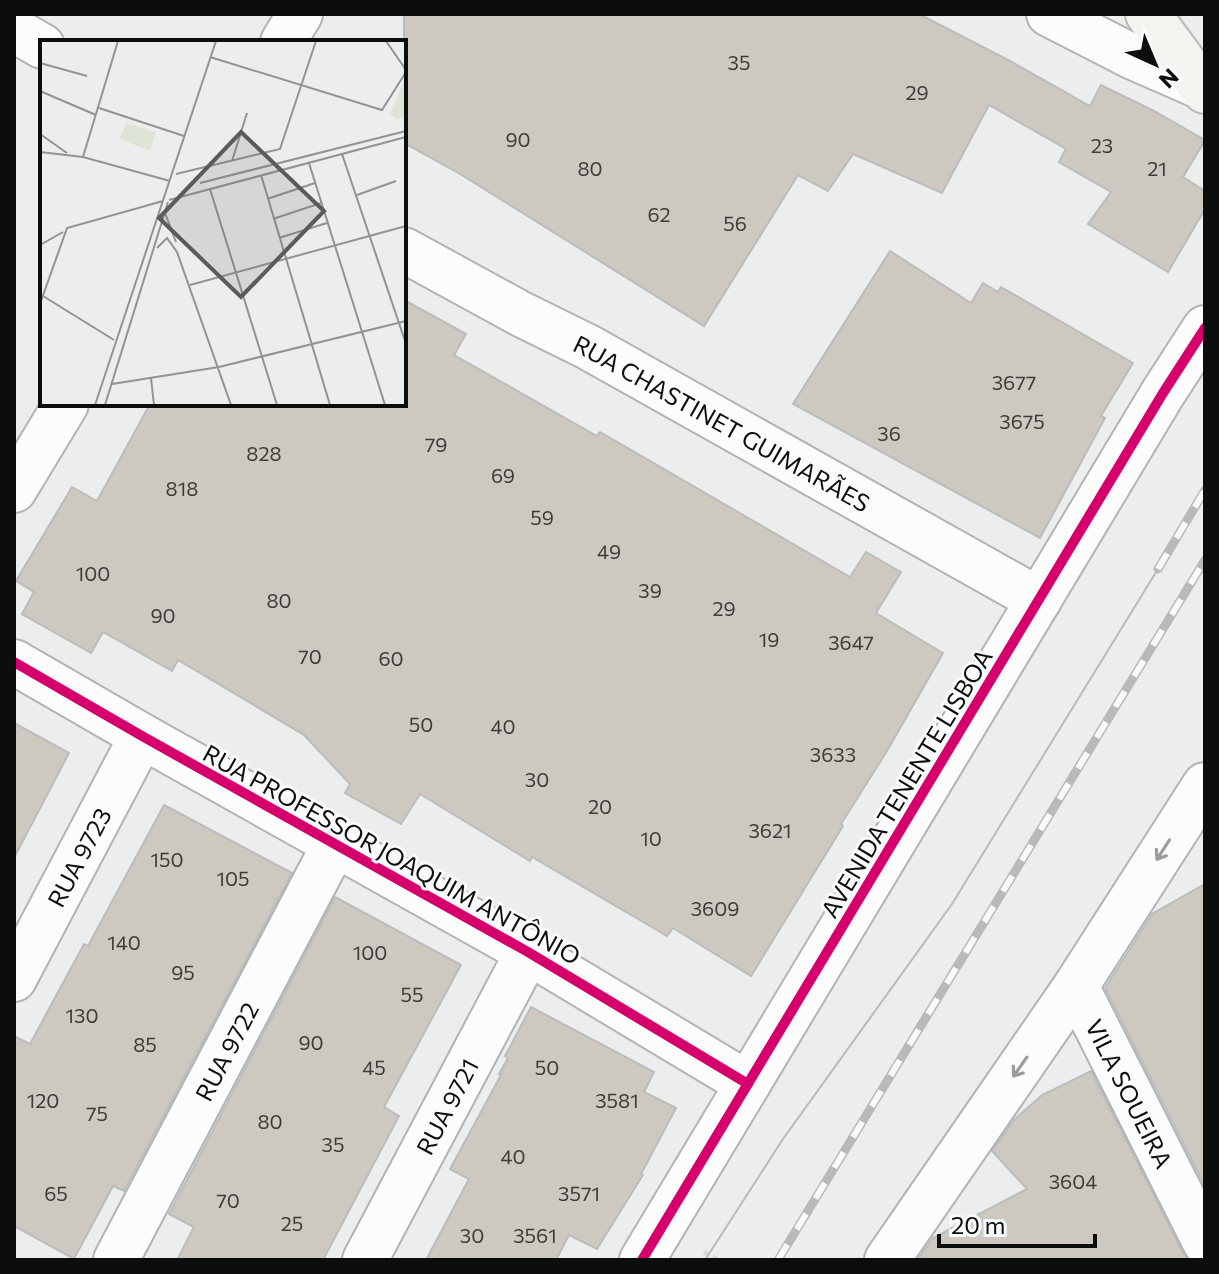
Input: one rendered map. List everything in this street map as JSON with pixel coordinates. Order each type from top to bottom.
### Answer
[{"type":"main road","points":[[1148,14],[1204,89]]},
{"type":"street","points":[[284,40],[300,14]]},
{"type":"street","points":[[1049,14],[1204,89]]},
{"type":"street","points":[[14,30],[40,45]]},
{"type":"street","name":"RUA CHASTINET GUIMARÃES","points":[[406,251],[588,347],[1039,600]]},
{"type":"street","name":"AVENIDA TENENTE LISBOA","points":[[642,1260],[1205,328]]},
{"type":"street","points":[[14,490],[65,406]]},
{"type":"street","name":"RUA PROFESSOR JOAQUIM ANTÔNIO","points":[[14,662],[528,952],[748,1084]]},
{"type":"street","name":"RUA 9723","points":[[14,979],[142,736]]},
{"type":"street","points":[[887,1260],[1076,986],[1205,785]]},
{"type":"street","name":"RUA 9722","points":[[116,1260],[335,844]]},
{"type":"street","name":"RUA 9721","points":[[365,1260],[528,952]]},
{"type":"street","name":"VILA SOUEIRA","points":[[1076,986],[1205,1242]]},
{"type":"building","points":[[404,14],[919,14],[1090,106],[1101,85],[1205,140],[1183,177],[1205,191],[1205,209],[1168,272],[1088,224],[1111,192],[1059,162],[1066,149],[989,105],[942,193],[853,154],[828,191],[798,175],[704,326],[460,174],[406,144]]},
{"type":"building","points":[[890,251],[971,303],[983,283],[998,292],[1001,287],[1133,363],[1101,416],[1105,418],[1040,538],[793,404]]},
{"type":"building","points":[[406,301],[466,334],[454,355],[597,436],[600,432],[850,577],[866,552],[901,572],[876,613],[943,653],[841,824],[843,826],[751,976],[673,928],[667,936],[532,857],[530,861],[420,794],[401,824],[345,793],[350,784],[304,735],[178,660],[172,671],[103,632],[91,653],[22,614],[34,592],[16,581],[72,487],[97,501],[149,406],[406,406]]},
{"type":"building","points":[[14,723],[69,753],[14,858]]},
{"type":"building","points":[[164,805],[292,873],[124,1191],[113,1186],[74,1259],[14,1226],[14,1036],[30,1044],[84,944],[88,946]]},
{"type":"building","points":[[1205,884],[1205,1186],[1105,988],[1152,914]]},
{"type":"building","points":[[335,897],[461,965],[384,1107],[399,1116],[323,1260],[177,1260],[194,1227],[169,1214]]},
{"type":"building","points":[[531,1007],[654,1072],[644,1092],[676,1108],[643,1175],[597,1249],[569,1235],[556,1260],[426,1260],[469,1179],[450,1169],[501,1075],[508,1058],[505,1056]]},
{"type":"building","points":[[1091,1071],[1189,1260],[917,1260],[933,1238],[1027,1189],[992,1151],[1014,1120],[1042,1095]]},
{"type":"tram line","points":[[705,1260],[783,1139],[952,904],[1158,569]]},
{"type":"railway","points":[[1158,569],[1205,490]]},
{"type":"railway","points":[[778,1260],[1205,560]]},
{"type":"cycle path","points":[[642,1260],[1205,328]]},
{"type":"cycle path","points":[[14,662],[528,952],[748,1084]]}]
